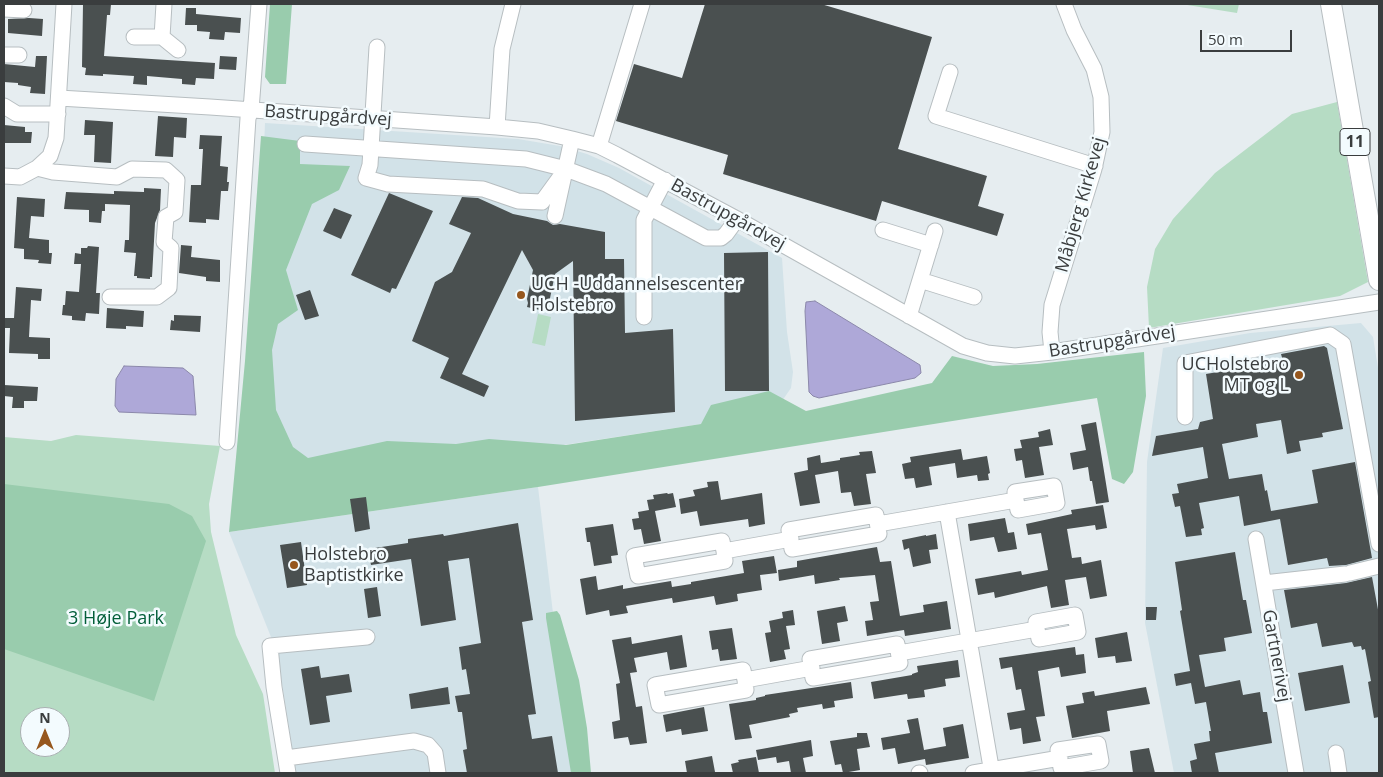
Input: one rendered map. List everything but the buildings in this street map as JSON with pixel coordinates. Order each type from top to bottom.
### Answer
[{"type":"main road","name":"11","points":[[1331,4],[1379,280]]},
{"type":"main road","name":"11","points":[[1343,4],[1379,206]]},
{"type":"street","points":[[4,176],[20,177],[38,168],[50,156],[56,138],[64,4]]},
{"type":"street","points":[[162,38],[164,4]]},
{"type":"street","points":[[227,442],[246,135],[251,110],[259,4]]},
{"type":"street","points":[[497,127],[502,48],[513,4]]},
{"type":"street","points":[[599,146],[642,4]]},
{"type":"street","name":"Måbjerg Kirkevej","points":[[1052,352],[1050,332],[1052,305],[1095,166],[1102,132],[1101,97],[1094,69],[1074,30],[1064,4]]},
{"type":"street","points":[[4,9],[24,10]]},
{"type":"street","points":[[134,37],[162,38],[178,50]]},
{"type":"street","points":[[377,47],[370,165],[366,178],[388,184],[483,189],[518,201],[542,202],[566,169]]},
{"type":"street","points":[[950,72],[936,116],[1095,166]]},
{"type":"street","name":"Bastrupgårdvej","points":[[59,98],[497,127],[538,131],[599,146],[737,219],[963,346],[987,353],[1015,356],[1052,352],[1379,302]]},
{"type":"street","points":[[4,106],[17,114],[58,114]]},
{"type":"street","points":[[556,216],[572,139]]},
{"type":"street","points":[[305,144],[526,159],[566,169],[606,184],[706,238],[721,238],[737,219]]},
{"type":"street","points":[[38,168],[54,172],[117,177],[132,169],[166,170],[177,180],[175,212],[166,217],[164,242],[171,248],[170,288],[157,298],[110,298]]},
{"type":"street","points":[[644,317],[644,220],[664,180]]},
{"type":"street","points":[[883,230],[933,238],[909,316]]},
{"type":"street","points":[[920,280],[974,297]]},
{"type":"street","points":[[1294,314],[1298,341]]},
{"type":"street","points":[[1185,417],[1184,363],[1330,336],[1343,344],[1379,544]]},
{"type":"street","points":[[724,551],[791,539],[792,549],[870,536],[879,534],[878,524],[1016,500]]},
{"type":"street","points":[[947,512],[992,772]]},
{"type":"street","name":"Gartnerivej","points":[[1256,539],[1296,773]]},
{"type":"street","points":[[722,541],[724,551],[725,561],[638,576],[634,556],[722,541]]},
{"type":"street","points":[[1264,583],[1347,574],[1379,566]]},
{"type":"street","points":[[745,680],[812,668],[814,678],[900,663],[899,653],[1037,629]]},
{"type":"street","points":[[367,637],[270,646],[274,687],[287,766],[414,741],[428,744],[435,753],[438,773]]},
{"type":"street","points":[[743,670],[745,680],[746,690],[659,705],[655,685],[743,670]]},
{"type":"street","points":[[1336,753],[1339,773]]},
{"type":"street","points":[[973,773],[992,772],[1060,758]]},
{"type":"shaded area","name":"UCH -Uddannelsescenter Holstebro","points":[[265,123],[518,139],[560,146],[587,154],[619,168],[782,258],[787,332],[793,372],[791,388],[782,401],[701,424],[321,482],[251,450]]},
{"type":"shaded area","points":[[815,301],[920,365],[921,373],[915,378],[819,398],[813,396],[809,392],[805,311],[806,302]]},
{"type":"shaded area","points":[[1361,323],[1373,337],[1379,374],[1379,773],[1174,773],[1145,623],[1147,462],[1163,348],[1250,333]]},
{"type":"shaded area","points":[[124,366],[183,368],[193,376],[196,415],[119,412],[115,406],[116,379]]},
{"type":"shaded area","points":[[538,487],[572,773],[296,773],[277,652],[229,532]]},
{"type":"green space","points":[[270,4],[292,4],[286,84],[270,84],[265,77]]},
{"type":"green space","points":[[1181,4],[1239,4],[1237,13]]},
{"type":"green space","points":[[1337,102],[1368,282],[1340,296],[1149,328],[1147,287],[1155,249],[1173,219],[1215,173],[1292,114]]},
{"type":"green space","points":[[261,136],[300,141],[300,164],[350,166],[339,190],[312,204],[286,270],[298,310],[278,324],[272,350],[276,410],[293,447],[308,458],[387,441],[456,444],[489,439],[566,445],[701,424],[711,405],[769,391],[806,411],[932,383],[952,356],[993,366],[1037,364],[1144,352],[1146,396],[1133,472],[1124,484],[1112,479],[1097,398],[538,487],[229,532],[245,361]]},
{"type":"green space","points":[[538,314],[551,317],[545,346],[532,343]]},
{"type":"green space","name":"3 Høje Park","points":[[76,435],[220,446],[209,504],[211,532],[236,635],[263,694],[275,773],[4,773],[4,437],[51,441]]},
{"type":"green space","points":[[4,484],[169,504],[192,516],[206,541],[154,701],[4,649]]},
{"type":"green space","points":[[557,611],[560,615],[579,680],[587,728],[591,773],[571,773],[546,618],[546,613]]},
{"type":"place","name":"UCH -Uddannelsescenter Holstebro","points":[[521,295]]},
{"type":"place","name":"UCHolstebro MT og L","points":[[1299,375]]},
{"type":"place","name":"Holstebro Baptistkirke","points":[[294,565]]}]
